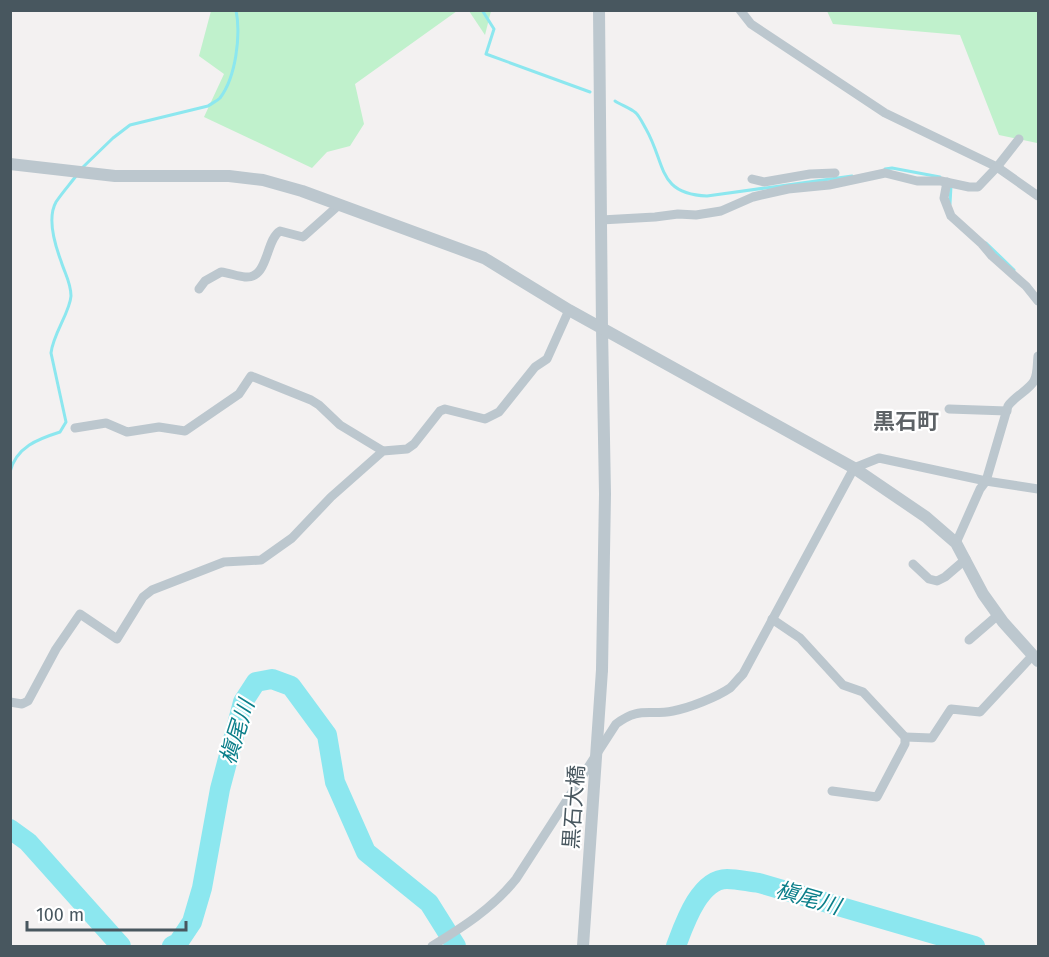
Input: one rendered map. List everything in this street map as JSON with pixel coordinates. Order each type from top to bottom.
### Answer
[{"type":"street","name":"黒石大橋","points":[[583,946],[602,670],[605,494],[599,10]]},
{"type":"street","points":[[740,10],[751,24],[885,113],[997,167],[1038,196]]},
{"type":"street","points":[[601,219],[696,215],[721,211],[753,198],[788,189],[819,186],[885,173],[917,181],[947,182],[978,187],[1019,139]]},
{"type":"street","points":[[10,164],[115,176],[248,177],[302,191],[484,258],[569,310],[854,468],[926,517],[956,543],[998,615],[1036,658],[980,712],[951,709],[932,738],[905,737]]},
{"type":"street","points":[[752,179],[764,182],[835,173]]},
{"type":"street","points":[[818,174],[819,186]]},
{"type":"street","points":[[947,182],[945,198],[951,216],[1026,286],[1038,301]]},
{"type":"street","points":[[199,289],[205,281],[221,272],[247,278],[255,274],[262,267],[274,234],[280,231],[303,237],[339,205]]},
{"type":"street","points":[[10,702],[22,704],[28,701],[56,649],[80,614],[117,639],[143,597],[152,590],[224,562],[261,560],[292,538],[331,497],[383,451],[407,449],[414,444],[440,411],[445,409],[485,419],[499,412],[535,367],[547,359],[569,310]]},
{"type":"street","points":[[956,543],[980,489],[986,481],[1007,411],[1015,396],[1036,384],[1038,356]]},
{"type":"street","points":[[75,428],[106,423],[127,432],[159,427],[185,431],[239,394],[251,376],[320,405],[340,424],[383,451]]},
{"type":"street","points":[[949,409],[1007,411]]},
{"type":"street","points":[[432,946],[473,920],[503,896],[616,724],[628,715],[640,712],[672,711],[694,704],[730,687],[743,674],[854,468],[879,458],[986,481],[1038,489]]},
{"type":"street","points":[[913,564],[929,579],[937,581],[966,559]]},
{"type":"street","points":[[969,640],[998,615]]},
{"type":"street","points":[[772,619],[800,638],[843,685],[863,692],[905,737],[905,744],[877,797],[832,791]]},
{"type":"green space","points":[[211,10],[457,11],[355,84],[364,124],[350,146],[327,152],[312,168],[204,117],[224,74],[199,56]]},
{"type":"green space","points":[[469,11],[491,11],[485,35]]},
{"type":"green space","points":[[827,11],[1038,11],[1038,142],[999,135],[960,35],[833,24]]},
{"type":"waterway","points":[[82,168],[130,125],[208,106],[220,98],[230,79],[236,56],[238,31],[236,10]]},
{"type":"waterway","points":[[482,10],[494,29],[486,54],[590,92]]},
{"type":"waterway","points":[[615,101],[637,115],[671,183],[679,190],[691,194],[707,196],[852,176]]},
{"type":"waterway","points":[[885,169],[892,168],[940,177]]},
{"type":"waterway","points":[[10,472],[17,456],[23,450],[36,441],[60,432],[66,422],[51,353],[68,309],[71,291],[54,240],[52,216],[56,202],[76,176]]},
{"type":"waterway","points":[[950,204],[951,186]]},
{"type":"waterway","points":[[986,243],[1014,270]]},
{"type":"waterway","name":"槇尾川","points":[[172,946],[178,943],[192,922],[202,888],[220,789],[243,702],[256,682],[272,679],[291,686],[327,735],[335,782],[366,852],[429,903],[456,946]]},
{"type":"waterway","name":"槇尾川","points":[[10,829],[28,842],[121,946]]},
{"type":"waterway","name":"槇尾川","points":[[676,946],[688,916],[701,895],[717,881],[727,879],[759,883],[975,946]]},
{"type":"district","name":"黒石町","points":[[906,421]]}]
